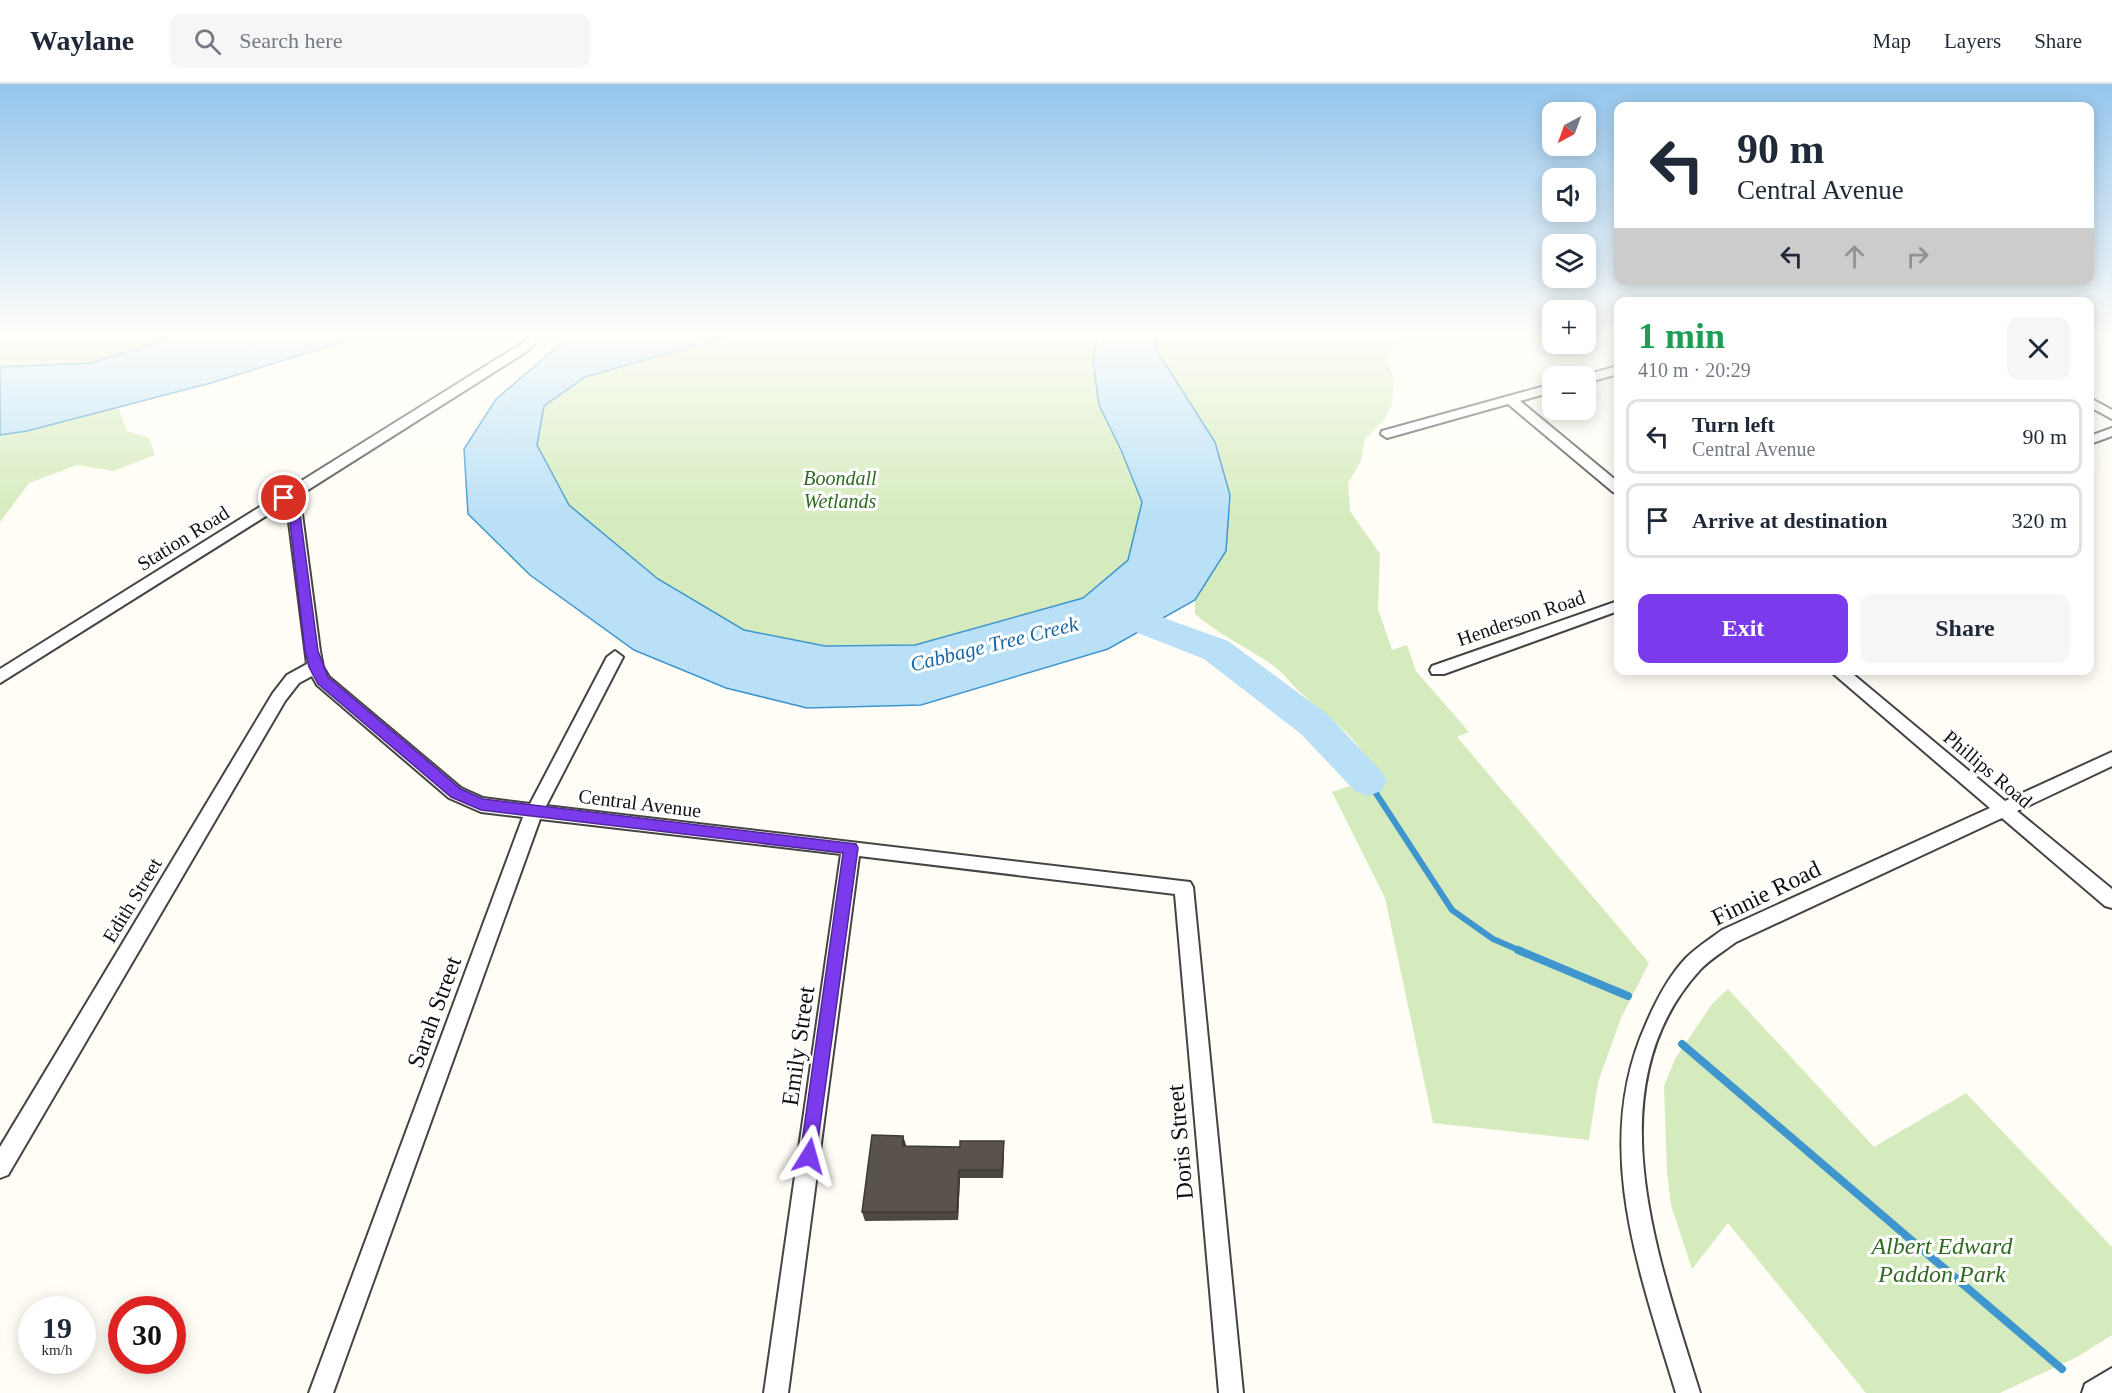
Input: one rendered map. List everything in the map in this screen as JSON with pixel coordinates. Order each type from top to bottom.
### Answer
[{"type":"street","name":"Station Road","points":[[0,677],[447,395]]},
{"type":"street","points":[[1387,434],[1528,395]]},
{"type":"street","points":[[1511,400],[1614,486]]},
{"type":"street","points":[[2094,404],[2112,415]]},
{"type":"street","points":[[2094,439],[2112,432]]},
{"type":"street","points":[[284,498],[295,514],[315,667]]},
{"type":"street","name":"Henderson Road","points":[[1438,670],[1614,607]]},
{"type":"street","name":"Sarah Street","points":[[321,1393],[534,812],[615,657]]},
{"type":"street","name":"Central Avenue","points":[[315,667],[323,681],[336,693],[456,793],[481,805],[1184,887]]},
{"type":"street","name":"Edith Street","points":[[0,1167],[279,697],[293,679],[315,667]]},
{"type":"street","name":"Phillips Road","points":[[1843,675],[2112,900]]},
{"type":"street","name":"Finnie Road","points":[[1688,1393],[1654,1276],[1632,1166],[1630,1108],[1635,1073],[1653,1024],[1683,977],[1699,959],[1729,936],[2112,759]]},
{"type":"street","name":"Emily Street","points":[[776,1393],[851,848]]},
{"type":"street","name":"Doris Street","points":[[1184,887],[1231,1393]]},
{"type":"street","points":[[2094,1393],[2112,1380]]},
{"type":"green space","name":"Boondall Wetlands","points":[[559,395],[1098,395],[1099,405],[1121,450],[1142,502],[1128,560],[1083,598],[915,645],[825,646],[744,630],[658,579],[569,505],[537,445],[544,406]]},
{"type":"green space","points":[[1172,395],[1393,395],[1392,404],[1384,420],[1365,439],[1361,461],[1348,483],[1350,511],[1380,554],[1378,609],[1392,650],[1407,645],[1416,671],[1469,732],[1457,737],[1649,963],[1621,1018],[1598,1082],[1589,1140],[1433,1123],[1385,898],[1332,792],[1376,777],[1362,750],[1353,740],[1279,671],[1195,614],[1195,600],[1226,551]]},
{"type":"green space","points":[[118,407],[127,431],[149,438],[155,455],[113,471],[77,465],[29,483],[0,522],[0,435],[27,431]]},
{"type":"green space","name":"Albert Edward Paddon Park","points":[[1728,989],[1874,1147],[1966,1093],[2112,1247],[2112,1335],[2077,1357],[2000,1393],[1866,1393],[1728,1223],[1692,1269],[1671,1205],[1667,1173],[1664,1086],[1675,1059],[1712,1004]]},
{"type":"water","points":[[0,395],[165,395],[27,431],[0,435]]},
{"type":"water","name":"Cabbage Tree Creek","points":[[501,395],[559,395],[544,406],[537,445],[569,505],[658,579],[744,630],[825,646],[915,645],[1083,598],[1128,560],[1142,502],[1121,450],[1099,405],[1098,395],[1185,395],[1215,442],[1230,495],[1226,551],[1195,600],[1108,649],[921,705],[807,708],[726,688],[634,650],[530,575],[468,514],[464,449]]},
{"type":"building","points":[[872,1135],[903,1136],[903,1146],[960,1147],[960,1141],[1004,1141],[1002,1170],[959,1170],[957,1212],[862,1212]]},
{"type":"waterway","points":[[1117,612],[1216,650],[1314,724],[1368,781]]},
{"type":"waterway","points":[[1368,781],[1452,910],[1493,939],[1521,951]]},
{"type":"waterway","points":[[1518,950],[1628,996]]},
{"type":"waterway","points":[[1682,1044],[2062,1369]]},
{"type":"route","points":[[284,498],[295,514],[312,651],[315,667],[323,681],[456,793],[481,805],[851,848],[809,1156]]}]
